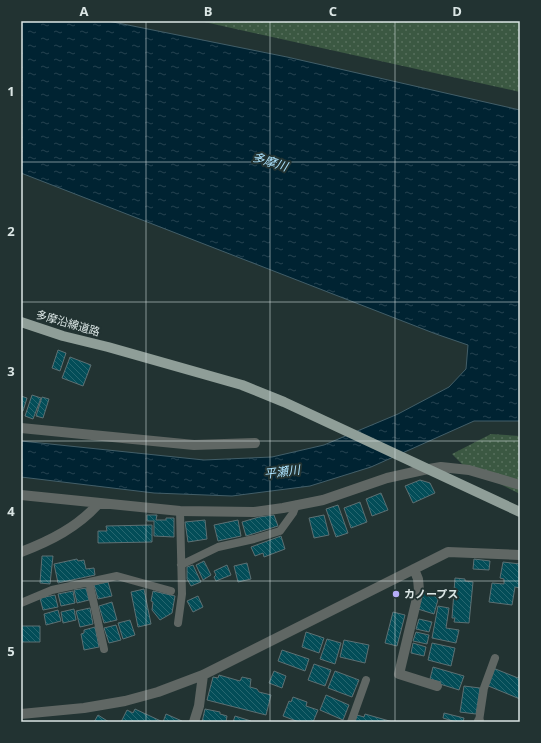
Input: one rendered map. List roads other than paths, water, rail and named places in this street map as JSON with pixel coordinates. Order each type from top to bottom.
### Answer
[{"type":"main road","name":"多摩沿線道路","points":[[21,322],[63,336],[108,347],[242,385],[277,399],[520,512]]},
{"type":"street","points":[[21,428],[194,445],[254,443]]},
{"type":"street","points":[[21,495],[180,511],[254,512],[323,500],[387,478],[441,467],[469,470],[520,485]]},
{"type":"street","points":[[21,552],[45,543],[80,522],[99,504]]},
{"type":"street","points":[[21,714],[84,708],[125,701],[158,692],[203,675],[448,552],[520,555]]},
{"type":"street","points":[[414,569],[418,579],[419,590],[399,674],[437,686]]},
{"type":"street","points":[[194,722],[199,706],[203,675]]},
{"type":"lane","points":[[181,565],[218,547],[254,539],[280,531],[293,513],[296,505]]},
{"type":"lane","points":[[178,623],[182,594],[180,511]]},
{"type":"lane","points":[[21,603],[52,590],[117,576],[171,591]]},
{"type":"lane","points":[[89,582],[104,649]]},
{"type":"lane","points":[[479,722],[484,688],[495,658]]},
{"type":"lane","points":[[351,722],[366,680]]},
{"type":"water","points":[[21,21],[108,21],[287,57],[520,110],[520,421],[474,421],[371,467],[310,486],[232,496],[154,493],[21,477],[21,441],[204,460],[272,457],[324,445],[398,414],[449,387],[466,369],[468,345],[436,334],[21,173]]},
{"type":"place","name":"カノープス","points":[[396,594]]},
{"type":"water label","name":"多摩川","points":[[270,162]]},
{"type":"water label","name":"平瀬川","points":[[282,472]]}]
